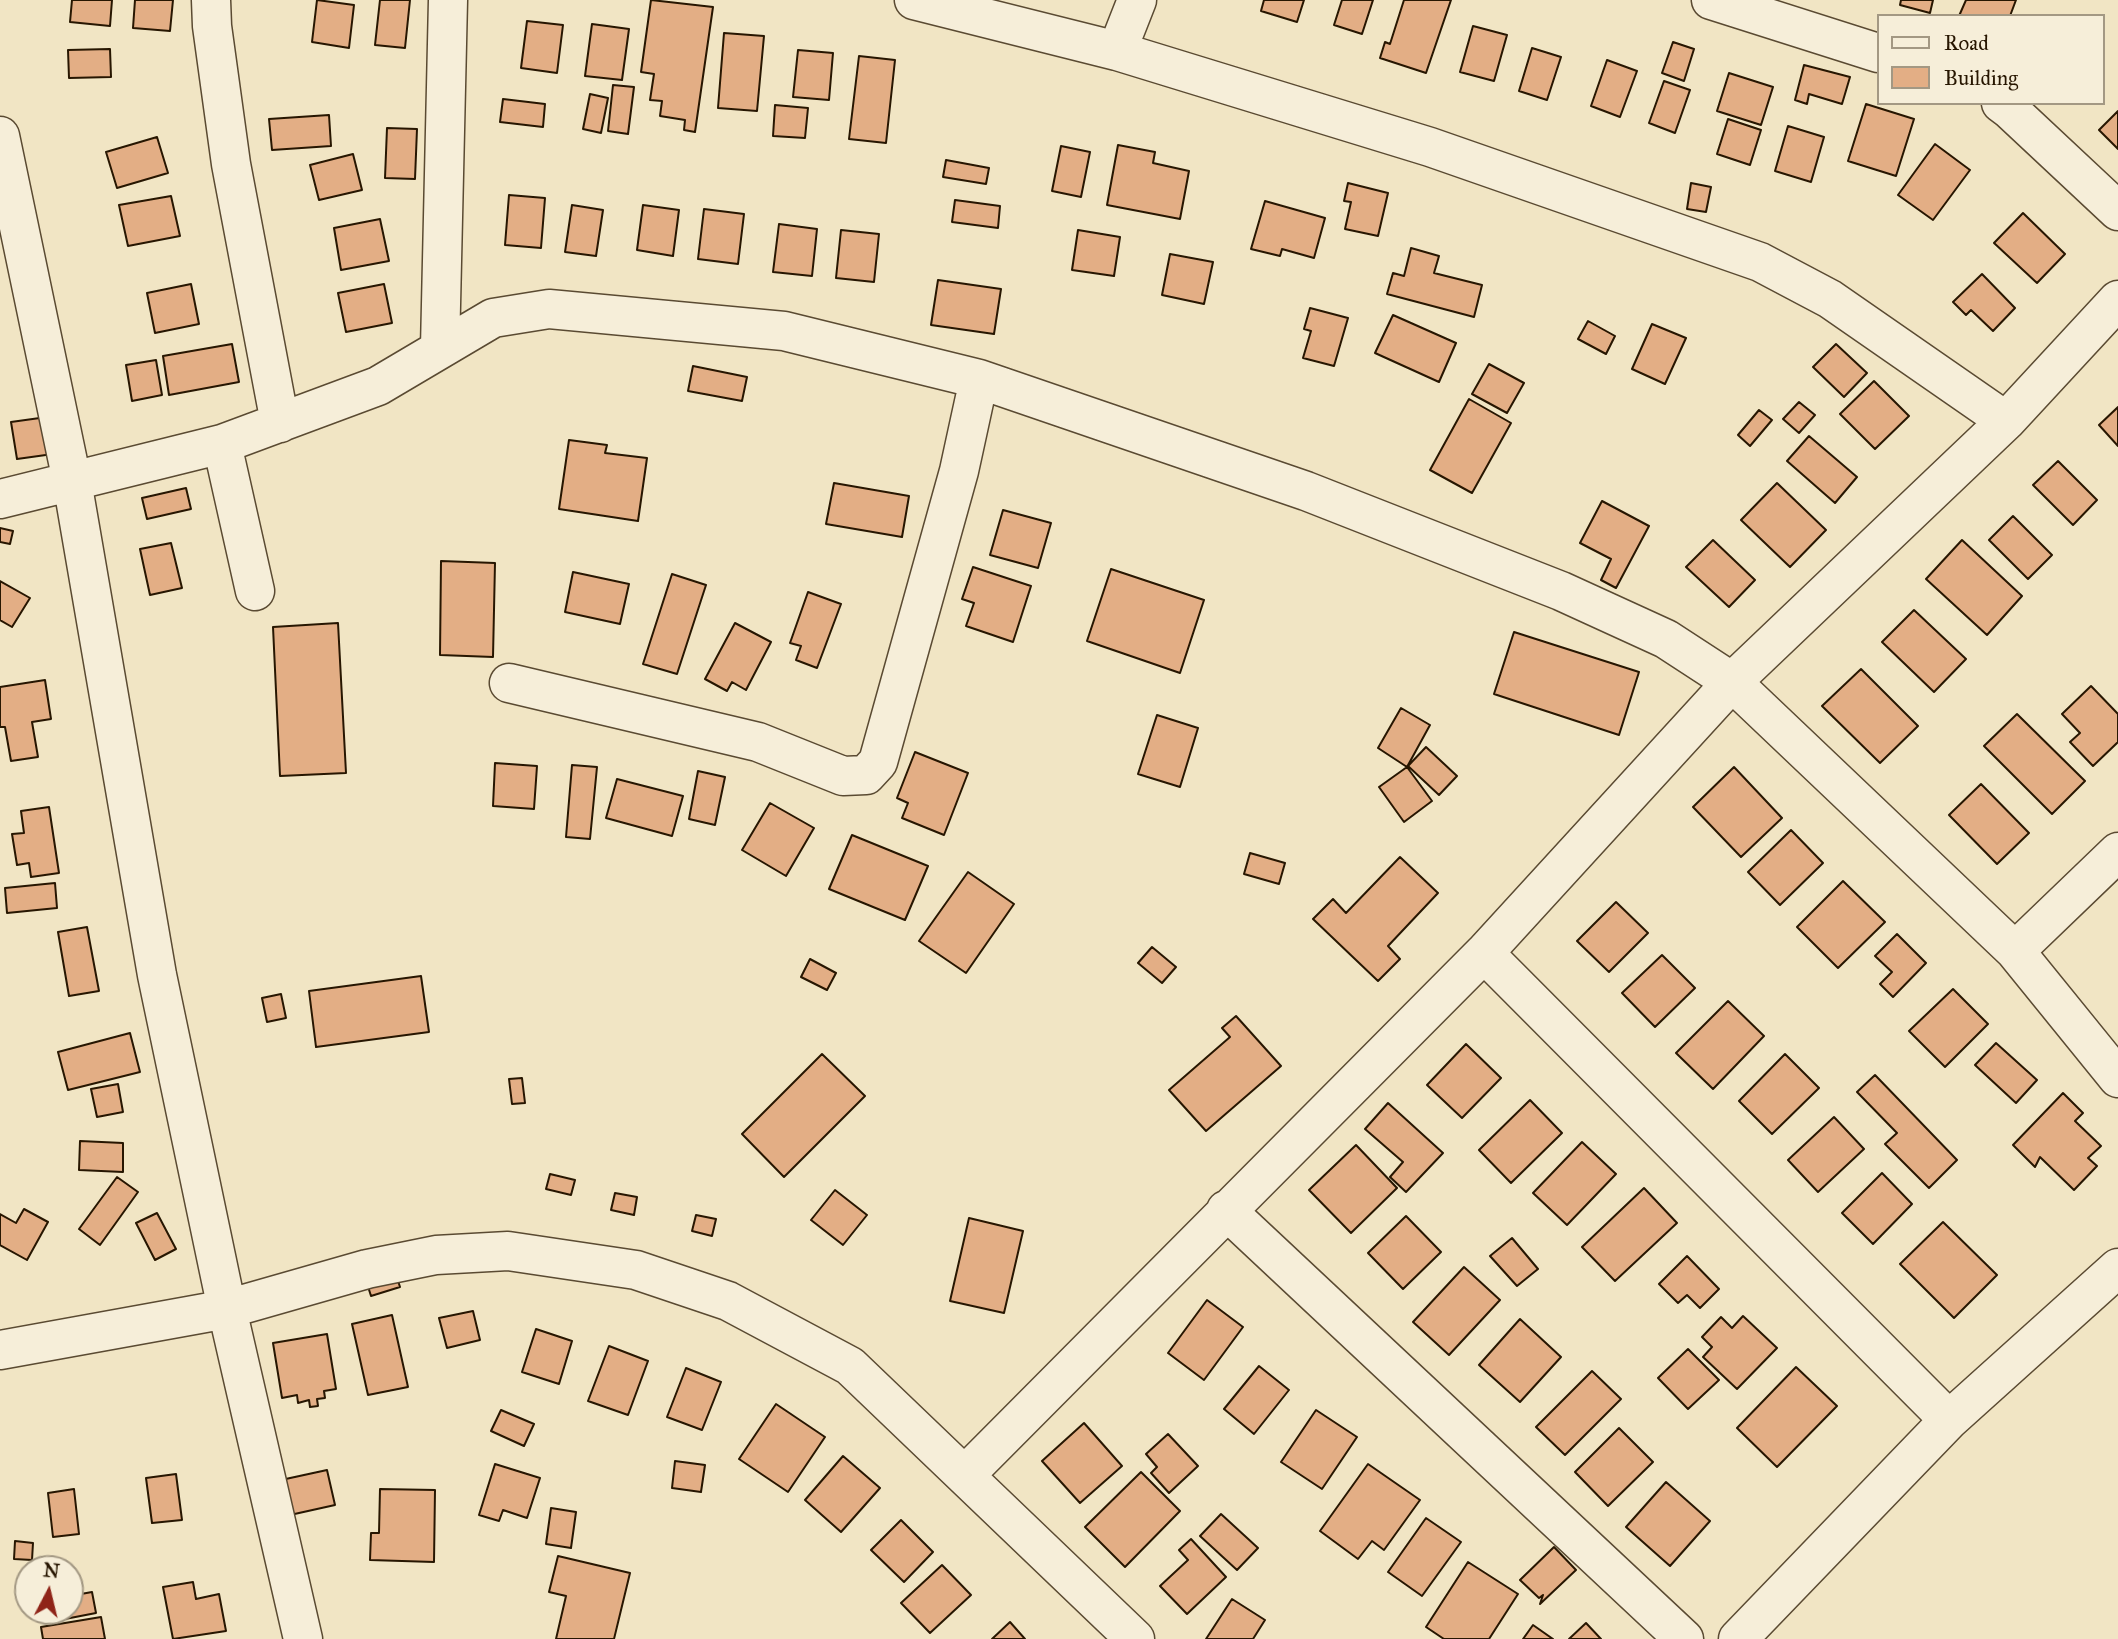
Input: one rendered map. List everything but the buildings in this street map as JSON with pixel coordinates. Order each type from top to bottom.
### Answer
[{"type":"street","points":[[211,0],[230,164],[280,423]]},
{"type":"street","points":[[440,348],[448,0]]},
{"type":"street","points":[[914,0],[1116,51],[1430,147],[1760,262],[1830,299],[2006,421]]},
{"type":"street","points":[[1116,51],[1137,0]]},
{"type":"street","points":[[1711,0],[1876,52]]},
{"type":"street","points":[[2003,105],[2118,211]]},
{"type":"street","points":[[0,136],[72,481],[157,975],[227,1310],[303,1639]]},
{"type":"street","points":[[965,1475],[1484,953],[1732,682],[2006,421],[2118,300]]},
{"type":"street","points":[[0,499],[222,444],[378,386],[493,318],[549,309],[784,331],[979,379],[1306,491],[1561,591],[1666,639],[1732,682],[2015,950],[2118,1078]]},
{"type":"street","points":[[509,683],[758,742],[843,776],[866,775],[878,761],[960,471],[979,379]]},
{"type":"street","points":[[222,444],[255,591]]},
{"type":"street","points":[[2015,950],[2118,852]]},
{"type":"street","points":[[1484,953],[1949,1420]]},
{"type":"street","points":[[1226,1210],[1684,1639]]},
{"type":"street","points":[[0,1350],[227,1310],[367,1269],[436,1255],[508,1251],[636,1270],[728,1301],[850,1366],[1135,1639]]},
{"type":"street","points":[[1738,1639],[1949,1420],[2118,1268]]}]
